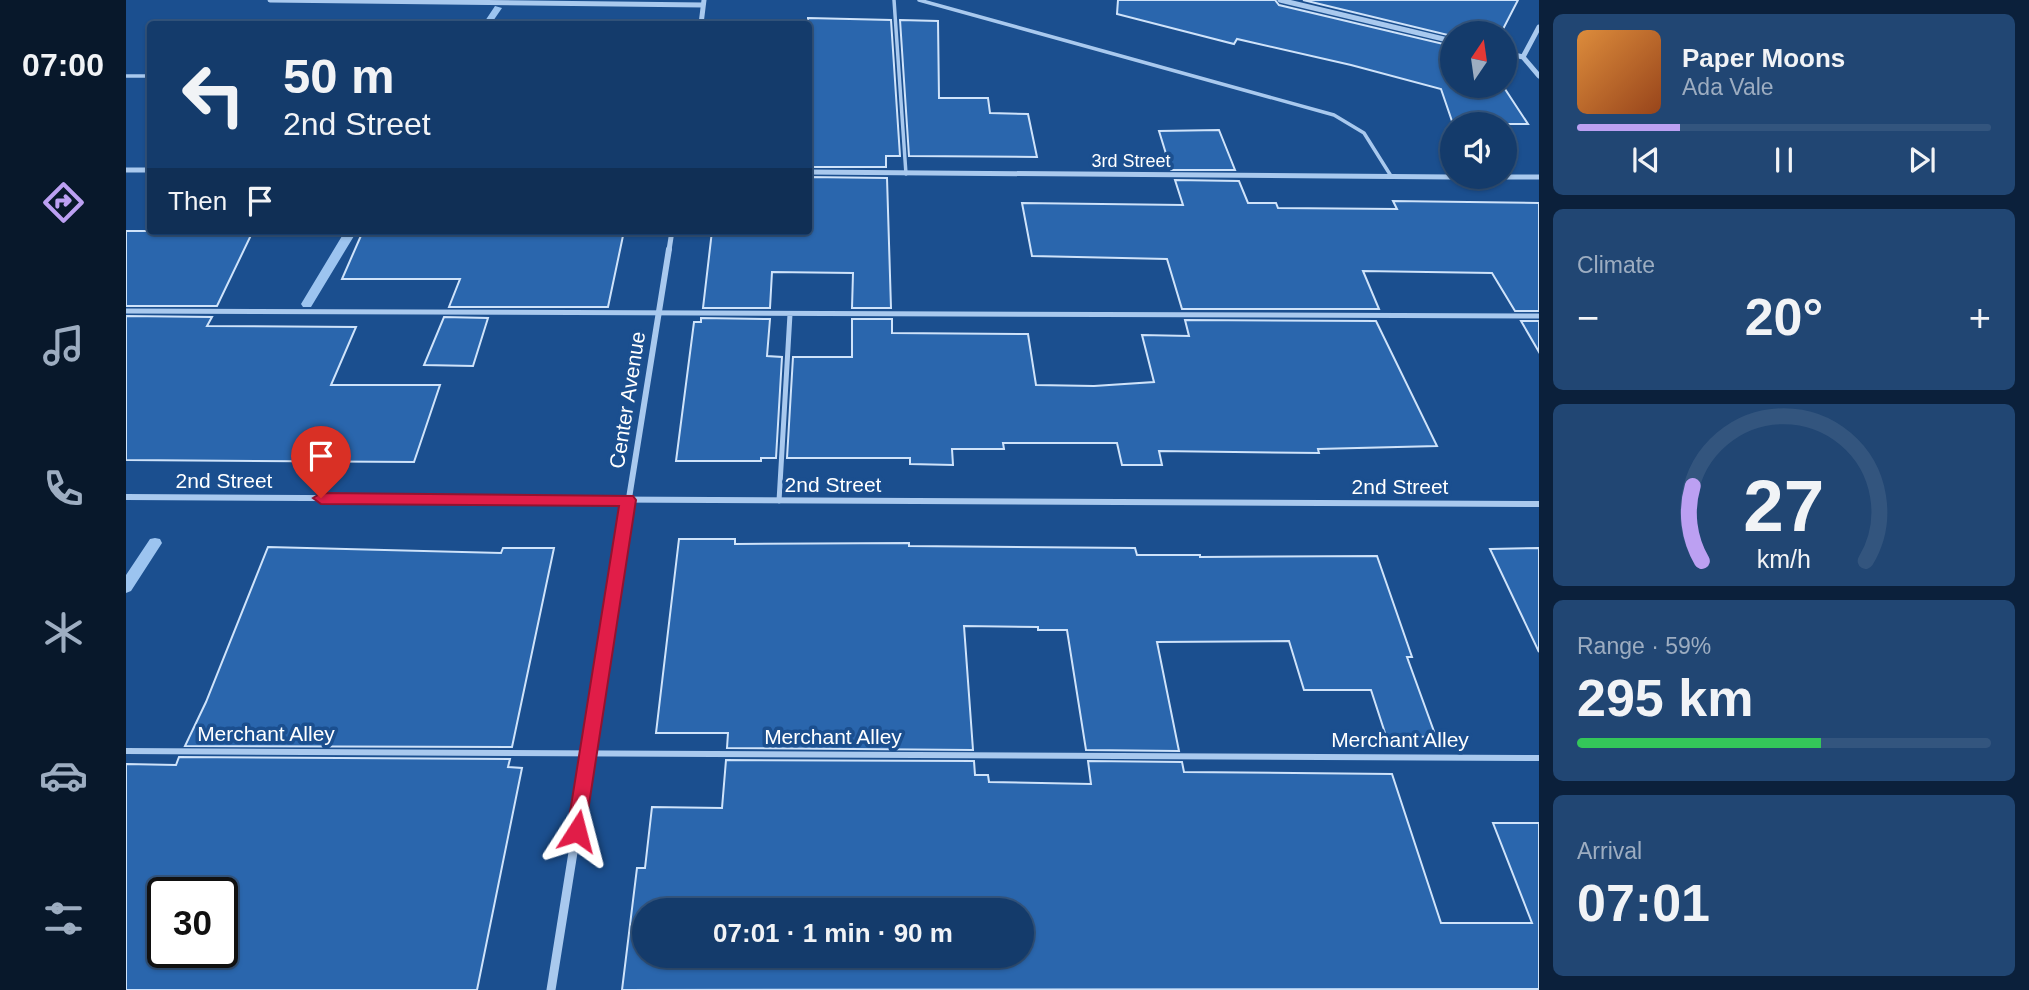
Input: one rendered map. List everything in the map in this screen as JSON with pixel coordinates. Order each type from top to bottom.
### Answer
[{"type":"street","points":[[270,0],[703,3],[701,21]]},
{"type":"street","points":[[1280,0],[1440,38]]},
{"type":"street","points":[[1523,57],[1539,27]]},
{"type":"street","points":[[1517,56],[1536,67],[1539,76]]},
{"type":"street","points":[[126,170],[147,170]]},
{"type":"street","name":"3rd Street","points":[[812,172],[1440,177]]},
{"type":"street","points":[[1517,177],[1539,177]]},
{"type":"street","name":"Center Avenue","points":[[551,990],[671,235]]},
{"type":"street","name":"2nd Street","points":[[126,497],[1539,504]]},
{"type":"lane","points":[[894,0],[906,174]]},
{"type":"lane","points":[[919,0],[1334,115],[1364,132],[1391,176]]},
{"type":"lane","points":[[126,76],[147,76]]},
{"type":"lane","points":[[126,311],[1539,316]]},
{"type":"lane","points":[[779,502],[790,314]]},
{"type":"lane","name":"Merchant Alley","points":[[126,751],[590,751],[1539,758]]},
{"type":"building","points":[[1118,0],[1275,0],[1279,5],[1440,43],[1440,89],[1351,65],[1237,39],[1234,44],[1117,14]]},
{"type":"building","points":[[1303,0],[1518,0],[1507,21],[1440,21],[1440,33]]},
{"type":"building","points":[[808,18],[891,20],[900,156],[886,156],[886,167],[812,167],[812,21],[808,21]]},
{"type":"building","points":[[900,20],[938,21],[939,98],[988,98],[990,113],[1028,114],[1037,157],[909,156]]},
{"type":"building","points":[[1444,98],[1511,98],[1528,124],[1517,124],[1517,112],[1449,112]]},
{"type":"building","points":[[1219,130],[1235,170],[1171,170],[1159,131]]},
{"type":"building","points":[[812,177],[887,178],[891,308],[852,308],[853,273],[772,272],[770,308],[703,308],[712,235],[812,235]]},
{"type":"building","points":[[1175,180],[1239,181],[1248,203],[1276,203],[1278,208],[1397,209],[1393,201],[1539,203],[1539,311],[1515,311],[1492,273],[1363,271],[1379,309],[1182,309],[1167,259],[1032,256],[1022,203],[1183,205]]},
{"type":"building","points":[[126,231],[147,231],[147,235],[251,235],[217,306],[126,306]]},
{"type":"building","points":[[361,235],[623,235],[608,307],[449,307],[460,279],[342,279]]},
{"type":"building","points":[[126,316],[212,317],[207,326],[356,327],[331,385],[440,385],[414,462],[126,460]]},
{"type":"building","points":[[444,317],[488,318],[473,366],[424,365]]},
{"type":"building","points":[[701,318],[770,319],[767,356],[782,357],[776,458],[761,458],[761,461],[676,461],[694,322],[701,322]]},
{"type":"building","points":[[852,319],[892,319],[892,333],[1028,334],[1036,385],[1094,386],[1154,382],[1142,335],[1189,336],[1185,320],[1376,321],[1437,446],[1318,449],[1319,453],[1159,451],[1162,465],[1122,465],[1117,443],[1003,443],[1004,449],[952,449],[953,465],[910,464],[910,458],[787,458],[793,357],[852,357]]},
{"type":"building","points":[[1521,321],[1539,321],[1539,352]]},
{"type":"building","points":[[679,539],[735,539],[735,544],[909,543],[909,546],[1135,548],[1137,555],[1200,557],[1377,556],[1412,657],[1407,657],[1436,737],[1386,736],[1371,690],[1304,690],[1289,641],[1157,642],[1179,751],[1086,750],[1067,630],[964,626],[973,750],[727,748],[728,733],[656,733]]},
{"type":"building","points":[[268,547],[501,553],[503,548],[554,548],[512,747],[185,746],[206,702]]},
{"type":"building","points":[[1539,548],[1539,652],[1490,549]]},
{"type":"building","points":[[179,757],[510,759],[508,767],[522,768],[477,990],[126,990],[126,764],[176,765]]},
{"type":"building","points":[[726,760],[974,761],[975,775],[988,775],[989,782],[1091,784],[1088,761],[1182,762],[1184,772],[1392,774],[1441,923],[1532,923],[1493,823],[1539,823],[1539,989],[622,990],[632,909],[632,968],[1034,968],[1034,898],[633,898],[637,868],[645,868],[652,807],[722,808]]},
{"type":"waterway","points":[[489,21],[498,8]]},
{"type":"waterway","points":[[307,304],[349,235]]},
{"type":"waterway","points":[[126,587],[155,543]]},
{"type":"route","points":[[321,498],[628,500],[577,831]]}]
